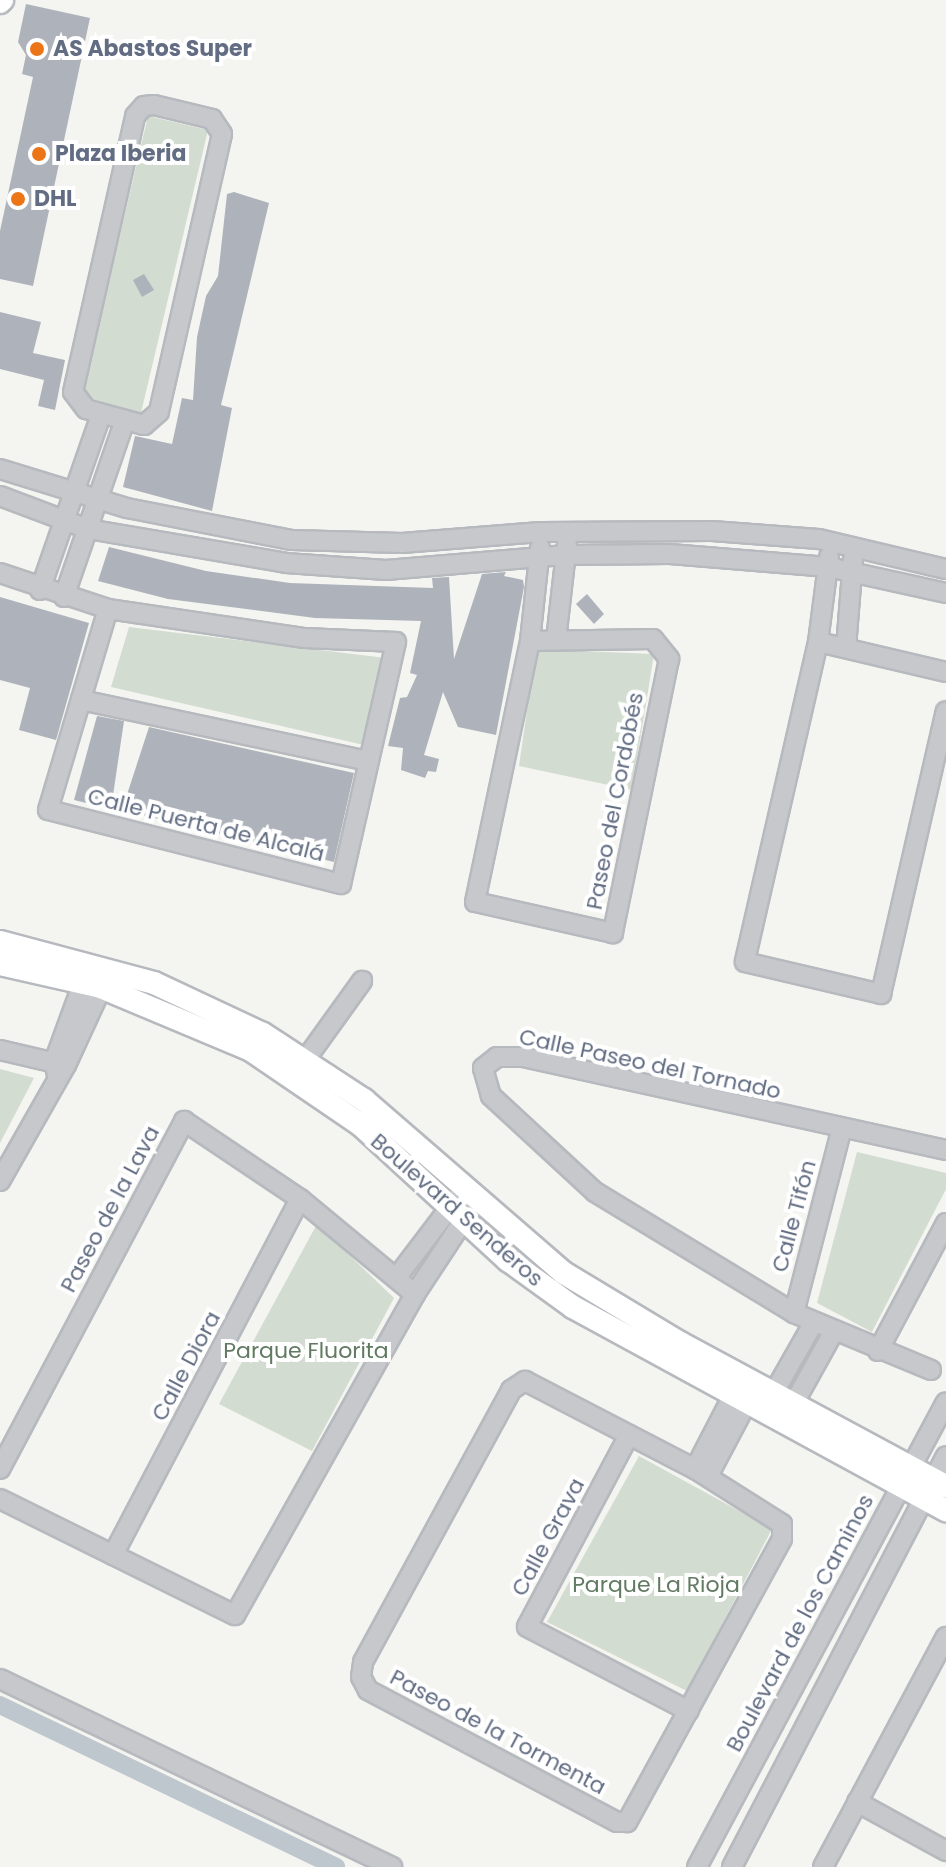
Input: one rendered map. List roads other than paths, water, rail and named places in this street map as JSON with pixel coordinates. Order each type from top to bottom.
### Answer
[{"type":"main road","name":"Boulevard Senderos","points":[[0,942],[149,993],[209,1005],[300,1068],[364,1100],[576,1281],[761,1399]]},
{"type":"main road","name":"Boulevard Senderos","points":[[0,964],[97,975]]},
{"type":"main road","name":"Boulevard Senderos","points":[[300,1068],[456,1214],[573,1307],[761,1399],[905,1476],[935,1488],[946,1510]]},
{"type":"street","points":[[154,105],[212,119],[222,134],[159,412],[144,425],[124,423],[80,405],[73,384],[135,116],[144,106],[154,105]]},
{"type":"street","points":[[40,590],[101,415]]},
{"type":"street","points":[[64,597],[124,423]]},
{"type":"street","points":[[0,469],[98,500],[292,540],[402,543],[541,532],[712,531],[831,542],[946,569]]},
{"type":"street","points":[[0,496],[88,529],[271,561],[386,570],[566,555],[670,554],[852,570],[946,593]]},
{"type":"street","points":[[556,640],[569,531]]},
{"type":"street","points":[[530,641],[541,532]]},
{"type":"street","points":[[831,542],[818,642],[745,962],[881,994],[946,711]]},
{"type":"street","points":[[846,648],[854,547]]},
{"type":"street","name":"Calle Puerta de Alcalá","points":[[0,573],[40,590],[108,609],[305,638],[396,642],[341,884],[48,810],[108,609]]},
{"type":"street","name":"Paseo del Cordobés","points":[[653,639],[669,659],[613,933],[475,902],[530,641],[653,639]]},
{"type":"street","points":[[818,642],[946,672]]},
{"type":"street","points":[[81,700],[369,761]]},
{"type":"street","points":[[0,1181],[59,1068],[97,975]]},
{"type":"street","points":[[300,1068],[362,981]]},
{"type":"street","points":[[0,1050],[59,1068]]},
{"type":"street","name":"Calle Paseo del Tornado","points":[[931,1370],[878,1351],[794,1313],[595,1192],[491,1096],[483,1068],[497,1057],[523,1057],[841,1131],[946,1150]]},
{"type":"street","name":"Paseo de la Lava","points":[[0,1469],[184,1121],[300,1199],[415,1294]]},
{"type":"street","name":"Calle Tifón","points":[[794,1313],[841,1131]]},
{"type":"street","points":[[397,1277],[471,1194]]},
{"type":"street","name":"Calle Diora","points":[[113,1555],[300,1199]]},
{"type":"street","points":[[0,1499],[235,1615],[415,1294],[456,1214]]},
{"type":"street","points":[[878,1351],[946,1223]]},
{"type":"street","points":[[702,1473],[761,1399],[814,1322]]},
{"type":"street","points":[[761,1399],[834,1331]]},
{"type":"street","name":"Paseo de la Tormenta","points":[[525,1381],[702,1473],[774,1516],[782,1524],[782,1539],[634,1816],[617,1822],[368,1690],[361,1677],[363,1662],[516,1385],[525,1381]]},
{"type":"street","name":"Boulevard de los Caminos","points":[[697,1867],[946,1402]]},
{"type":"street","name":"Calle Grava","points":[[629,1435],[527,1627],[689,1711]]},
{"type":"street","points":[[732,1867],[935,1488],[946,1456]]},
{"type":"street","points":[[823,1867],[946,1637]]},
{"type":"street","points":[[0,1679],[392,1867]]},
{"type":"street","points":[[857,1802],[946,1851]]},
{"type":"waterway","points":[[0,1705],[336,1867]]},
{"type":"place","name":"AS Abastos Super","points":[[37,49]]},
{"type":"place","name":"Plaza Iberia","points":[[39,154]]},
{"type":"place","name":"DHL","points":[[18,199]]},
{"type":"park label","name":"Parque Fluorita","points":[[306,1351]]},
{"type":"park label","name":"Parque La Rioja","points":[[656,1585]]}]
